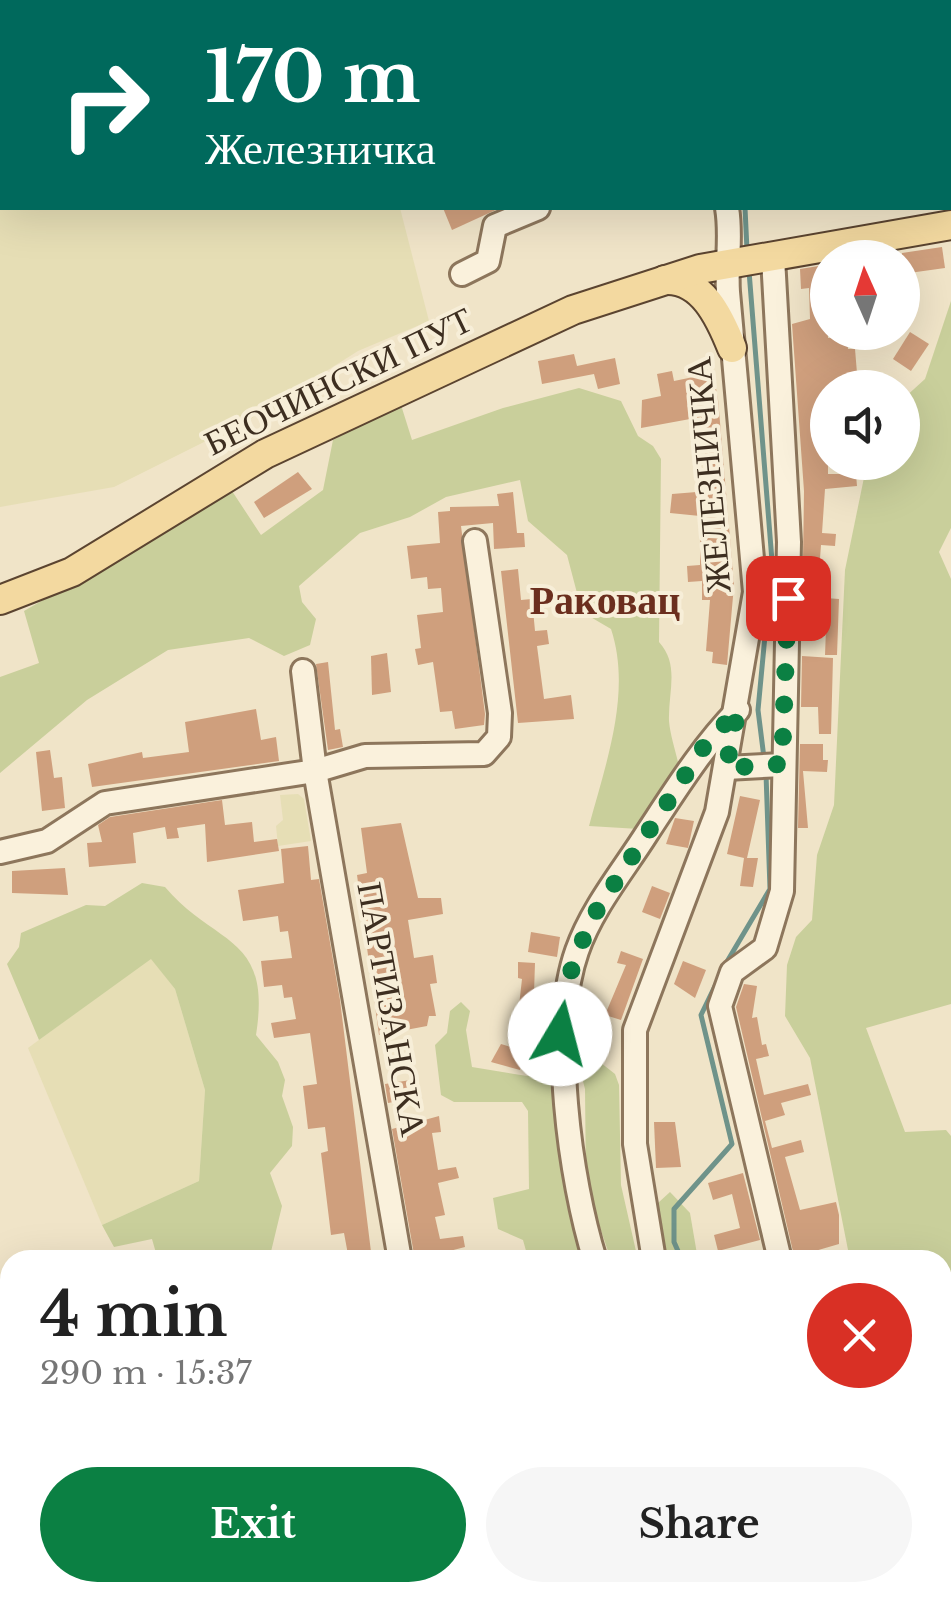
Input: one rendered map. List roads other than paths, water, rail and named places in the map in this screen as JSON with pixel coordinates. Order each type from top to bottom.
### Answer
[{"type":"main road","name":"БЕОЧИНСКИ ПУТ","points":[[0,600],[72,572],[230,473],[573,310],[664,280],[951,225]]},
{"type":"main road","points":[[664,280],[677,279],[694,288],[710,304],[732,348]]},
{"type":"street","points":[[462,274],[488,262],[495,226],[533,210]]},
{"type":"street","points":[[727,210],[731,240],[749,261]]},
{"type":"street","name":"ЖЕЛЕЗНИЧКА","points":[[652,1250],[634,1144],[636,1030],[699,868],[738,710],[755,592],[732,348],[749,261]]},
{"type":"street","name":"ЖЕЛЕЗНИЧКА","points":[[749,261],[789,542],[782,891],[765,948],[732,972],[720,1006],[778,1250]]},
{"type":"street","points":[[0,852],[48,841],[106,802],[314,771],[365,756],[476,758],[499,737],[500,713],[475,541]]},
{"type":"street","name":"ПАРТИЗАНСКА","points":[[303,671],[314,771],[398,1250]]},
{"type":"street","points":[[591,1250],[575,1185],[560,1034],[570,974],[590,921],[705,745],[738,710]]},
{"type":"street","points":[[726,768],[782,764]]},
{"type":"waterway","points":[[745,210],[747,250]]},
{"type":"waterway","points":[[749,271],[772,561],[758,710],[764,758]]},
{"type":"waterway","points":[[725,965],[770,889],[766,774]]},
{"type":"waterway","points":[[678,1250],[674,1209],[732,1144],[701,1015],[716,984]]},
{"type":"district","name":"Раковац","points":[[605,600]]}]
